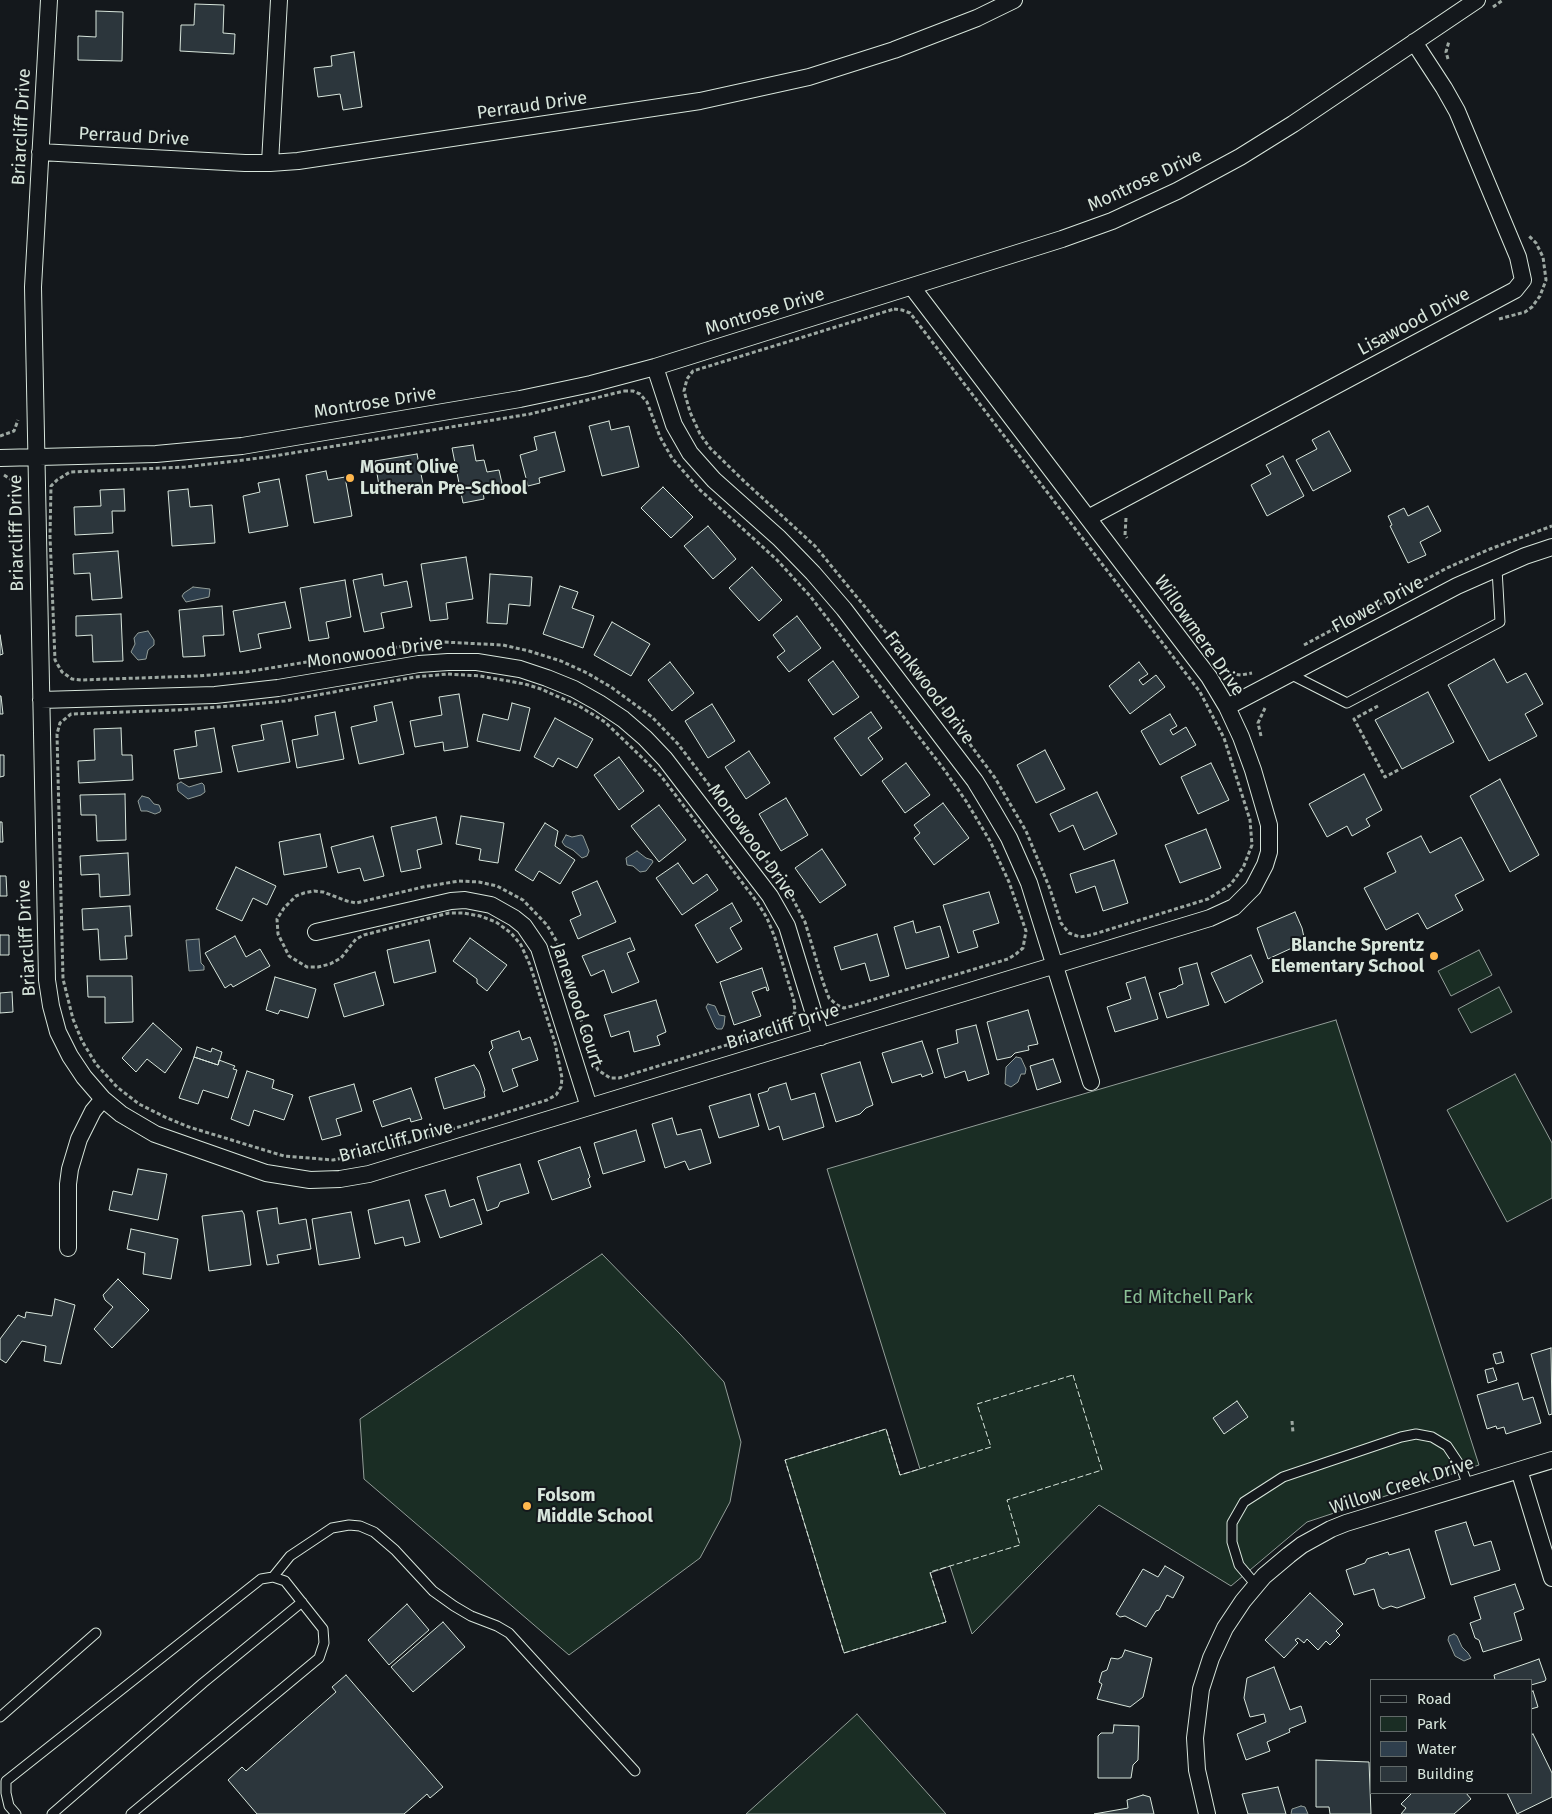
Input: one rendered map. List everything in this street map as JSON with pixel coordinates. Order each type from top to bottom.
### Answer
[{"type":"street","name":"Briarcliff Drive","points":[[49,0],[33,287],[46,980],[58,1032],[70,1056],[84,1077],[103,1099],[132,1122],[155,1134],[266,1173],[310,1180],[340,1179],[369,1174],[1055,965]]},
{"type":"street","points":[[270,163],[279,0]]},
{"type":"street","name":"Perraud Drive","points":[[40,152],[245,164],[298,161],[700,101],[765,88],[894,50],[977,18],[1014,0]]},
{"type":"street","name":"Montrose Drive","points":[[0,458],[156,454],[242,446],[520,399],[591,384],[655,367],[912,287],[1112,221],[1177,191],[1240,157],[1414,42],[1483,5]]},
{"type":"street","name":"Lisawood Drive","points":[[1088,518],[1515,290],[1523,280],[1518,257],[1457,112],[1414,42]]},
{"type":"street","name":"Willowmere Drive","points":[[912,287],[1209,677],[1241,737],[1269,825],[1269,852],[1265,864],[1252,888],[1234,907],[1210,918],[1055,965]]},
{"type":"street","name":"Frankwood Drive","points":[[655,367],[674,425],[690,453],[714,480],[779,538],[844,609],[974,781],[1009,838],[1029,883],[1091,1082]]},
{"type":"street","name":"Flower Drive","points":[[1227,708],[1457,586],[1552,547]]},
{"type":"street","name":"Monowood Drive","points":[[40,700],[215,695],[278,688],[419,664],[448,662],[477,662],[520,670],[548,678],[574,689],[600,703],[623,719],[665,759],[770,896],[787,926],[821,1037]]},
{"type":"street","name":"Janewood Court","points":[[316,932],[451,901],[464,900],[491,905],[514,918],[524,926],[540,948],[589,1107]]},
{"type":"street","points":[[68,1248],[68,1184],[70,1168],[79,1139],[93,1112],[103,1099]]},
{"type":"street","name":"Willow Creek Drive","points":[[1207,1814],[1197,1770],[1195,1738],[1201,1689],[1211,1658],[1225,1628],[1242,1601],[1256,1585],[1289,1554],[1331,1529],[1552,1460]]},
{"type":"street","points":[[1519,1470],[1552,1578]]},
{"type":"lane","points":[[1290,674],[1347,703],[1355,699],[1500,622],[1497,569]]},
{"type":"lane","points":[[1256,1585],[1239,1565],[1232,1542],[1232,1524],[1244,1502],[1283,1477],[1401,1437],[1416,1434],[1432,1436],[1447,1446],[1461,1467],[1468,1485]]},
{"type":"lane","points":[[273,1578],[290,1556],[332,1528],[349,1525],[360,1526],[374,1532],[395,1550],[433,1591],[460,1609],[509,1633],[635,1771]]},
{"type":"lane","points":[[16,1814],[9,1806],[6,1781],[261,1579],[273,1578],[285,1581],[323,1629],[324,1643],[319,1658],[132,1814]]},
{"type":"lane","points":[[52,1814],[196,1689],[302,1602]]},
{"type":"lane","points":[[0,1717],[96,1633]]},
{"type":"path","points":[[1483,5],[1503,0]]},
{"type":"path","points":[[1450,63],[1446,52],[1448,42],[1454,36]]},
{"type":"path","points":[[1491,321],[1524,312],[1532,307],[1540,296],[1546,280],[1543,257],[1536,243],[1524,230]]},
{"type":"path","points":[[894,309],[910,313],[1200,692],[1224,738],[1252,830],[1252,845],[1243,868],[1230,885],[1208,899],[1091,935],[1080,937],[1069,933],[1061,923],[1050,889],[1026,831],[995,778],[888,635],[815,546],[710,448],[700,434],[690,412],[684,390],[686,379],[693,371],[894,309]]},
{"type":"path","points":[[51,486],[70,472],[184,467],[268,457],[530,414],[633,390],[640,394],[646,402],[660,437],[672,458],[699,489],[777,560],[810,596],[943,768],[990,841],[1009,882],[1026,931],[1023,948],[1008,959],[852,1006],[844,1008],[837,1005],[829,998],[805,922],[788,888],[678,744],[652,717],[612,687],[561,661],[529,651],[503,646],[443,642],[404,646],[246,672],[197,676],[81,680],[72,678],[62,672],[55,660]]},
{"type":"path","points":[[0,475],[5,475],[20,488]]},
{"type":"path","points":[[1129,541],[1125,535],[1125,526],[1126,517],[1130,513]]},
{"type":"path","points":[[1302,646],[1448,568],[1490,549],[1552,526]]},
{"type":"path","points":[[1224,669],[1233,674],[1241,675],[1259,669]]},
{"type":"path","points":[[1378,706],[1354,719],[1385,777],[1400,769]]},
{"type":"path","points":[[1260,717],[1258,723],[1262,741]]},
{"type":"path","points":[[1292,1421],[1293,1433]]},
{"type":"green space","points":[[1479,950],[1492,975],[1451,996],[1438,971]]},
{"type":"green space","points":[[1499,987],[1512,1012],[1471,1033],[1458,1009]]},
{"type":"green space","name":"Ed Mitchell Park","points":[[1336,1020],[1479,1465],[1307,1522],[1231,1586],[1099,1505],[972,1634],[950,1566],[930,1573],[946,1622],[844,1653],[785,1460],[886,1429],[900,1475],[920,1469],[827,1169]]},
{"type":"green space","points":[[1515,1074],[1552,1143],[1552,1198],[1507,1222],[1447,1110]]},
{"type":"green space","points":[[602,1254],[724,1382],[741,1442],[730,1502],[700,1558],[569,1655],[364,1479],[360,1419]]},
{"type":"green space","points":[[857,1714],[946,1814],[746,1814]]},
{"type":"water","points":[[193,587],[210,589],[209,597],[186,602],[182,596]]},
{"type":"water","points":[[148,631],[154,640],[154,645],[148,650],[146,659],[138,660],[131,652],[135,644],[134,638],[138,633]]},
{"type":"water","points":[[181,782],[189,787],[202,783],[205,792],[188,799],[178,791],[177,784]]},
{"type":"water","points":[[142,796],[149,798],[154,804],[159,805],[160,812],[155,814],[141,811],[138,801]]},
{"type":"water","points":[[566,835],[572,837],[583,836],[589,851],[587,856],[582,858],[565,846],[562,842]]},
{"type":"water","points":[[637,851],[653,862],[646,871],[640,872],[633,866],[627,865],[626,858]]},
{"type":"water","points":[[199,939],[201,963],[204,966],[204,970],[189,971],[186,940]]},
{"type":"water","points":[[708,1004],[715,1006],[719,1015],[725,1016],[722,1029],[715,1027],[706,1007]]},
{"type":"water","points":[[1016,1057],[1021,1058],[1026,1069],[1025,1074],[1021,1074],[1018,1082],[1011,1087],[1005,1084],[1006,1067]]},
{"type":"water","points":[[1454,1634],[1471,1658],[1464,1661],[1455,1656],[1448,1640],[1449,1636]]},
{"type":"water","points":[[1301,1806],[1305,1807],[1308,1814],[1291,1814],[1292,1809]]},
{"type":"building","points":[[195,4],[224,5],[223,33],[235,34],[234,54],[180,51],[181,25],[194,25]]},
{"type":"building","points":[[96,11],[123,12],[122,61],[78,60],[78,36],[96,37]]},
{"type":"building","points":[[354,52],[362,107],[343,110],[340,94],[318,97],[314,68],[332,66],[331,56]]},
{"type":"building","points":[[609,421],[611,430],[629,426],[639,467],[602,476],[589,426]]},
{"type":"building","points":[[1329,431],[1351,471],[1313,491],[1296,460],[1317,449],[1312,440]]},
{"type":"building","points":[[555,432],[565,471],[539,478],[540,483],[528,486],[520,455],[537,450],[534,437]]},
{"type":"building","points":[[473,445],[476,461],[484,460],[487,472],[499,470],[503,488],[483,491],[484,499],[463,503],[452,448]]},
{"type":"building","points":[[417,454],[423,484],[380,492],[375,461]]},
{"type":"building","points":[[1283,456],[1304,496],[1267,516],[1251,485],[1271,474],[1266,465]]},
{"type":"building","points":[[326,471],[328,480],[345,477],[352,516],[314,523],[306,475]]},
{"type":"building","points":[[279,479],[288,526],[249,533],[243,496],[260,492],[258,483]]},
{"type":"building","points":[[663,487],[693,517],[671,538],[641,508]]},
{"type":"building","points":[[124,489],[125,511],[112,511],[113,533],[75,535],[74,507],[101,506],[100,490]]},
{"type":"building","points":[[188,489],[190,507],[212,505],[215,543],[172,546],[168,491]]},
{"type":"building","points":[[1428,506],[1441,531],[1420,542],[1426,555],[1408,563],[1390,526],[1392,525],[1388,516],[1404,508],[1408,516]]},
{"type":"building","points":[[708,526],[736,559],[713,579],[684,546]]},
{"type":"building","points":[[118,551],[122,598],[92,600],[90,573],[74,574],[73,554]]},
{"type":"building","points":[[466,557],[473,599],[446,603],[448,619],[430,621],[421,564]]},
{"type":"building","points":[[752,567],[782,600],[759,621],[729,588]]},
{"type":"building","points":[[382,574],[384,586],[407,581],[412,607],[381,613],[384,628],[364,632],[353,580]]},
{"type":"building","points":[[490,574],[532,577],[530,606],[509,604],[507,624],[487,623]]},
{"type":"building","points":[[345,580],[351,617],[326,622],[329,638],[309,641],[300,588]]},
{"type":"building","points":[[560,586],[578,592],[572,608],[594,616],[583,648],[543,634]]},
{"type":"building","points":[[285,602],[291,628],[258,634],[261,648],[240,652],[233,611]]},
{"type":"building","points":[[222,606],[224,635],[203,636],[205,656],[183,657],[179,610]]},
{"type":"building","points":[[121,614],[123,661],[93,662],[92,635],[76,636],[76,616]]},
{"type":"building","points":[[797,616],[821,648],[789,672],[777,657],[785,651],[773,635]]},
{"type":"building","points":[[612,622],[650,644],[631,676],[594,655]]},
{"type":"building","points":[[0,635],[3,654],[0,655]]},
{"type":"building","points":[[1494,659],[1507,683],[1526,673],[1543,704],[1525,714],[1537,736],[1489,761],[1448,685]]},
{"type":"building","points":[[833,661],[859,697],[833,715],[808,680]]},
{"type":"building","points":[[670,662],[694,693],[672,711],[648,680]]},
{"type":"building","points":[[1139,662],[1148,674],[1139,680],[1143,685],[1156,675],[1165,687],[1130,714],[1109,686]]},
{"type":"building","points":[[1428,692],[1454,742],[1402,769],[1375,720]]},
{"type":"building","points":[[459,694],[468,747],[444,751],[443,742],[415,747],[410,721],[442,715],[439,697]]},
{"type":"building","points":[[1,696],[3,714],[0,714]]},
{"type":"building","points":[[392,702],[404,754],[359,764],[351,727],[377,721],[374,706]]},
{"type":"building","points":[[512,703],[530,708],[520,751],[477,741],[483,714],[508,720]]},
{"type":"building","points":[[712,704],[735,741],[708,758],[685,721]]},
{"type":"building","points":[[335,712],[344,759],[297,768],[292,740],[318,735],[315,716]]},
{"type":"building","points":[[871,712],[882,728],[868,738],[883,759],[861,776],[834,738]]},
{"type":"building","points":[[1170,714],[1177,726],[1170,730],[1173,735],[1186,727],[1196,745],[1160,765],[1141,731]]},
{"type":"building","points":[[555,718],[593,739],[577,768],[558,758],[553,767],[534,757]]},
{"type":"building","points":[[282,721],[290,762],[238,772],[232,746],[264,740],[261,725]]},
{"type":"building","points":[[121,728],[122,755],[132,755],[133,780],[79,783],[78,761],[95,760],[94,729]]},
{"type":"building","points":[[214,728],[222,772],[179,779],[174,750],[197,746],[195,731]]},
{"type":"building","points":[[1045,750],[1065,789],[1036,803],[1017,765]]},
{"type":"building","points":[[749,751],[770,783],[746,799],[725,767]]},
{"type":"building","points":[[0,755],[4,755],[4,776],[0,777]]},
{"type":"building","points":[[619,757],[644,791],[619,810],[594,775]]},
{"type":"building","points":[[906,763],[930,795],[905,813],[882,781]]},
{"type":"building","points":[[1211,763],[1229,800],[1198,814],[1181,777]]},
{"type":"building","points":[[1364,774],[1382,810],[1366,819],[1370,826],[1352,836],[1347,826],[1327,837],[1309,804]]},
{"type":"building","points":[[1500,779],[1539,855],[1510,872],[1470,796]]},
{"type":"building","points":[[1097,792],[1117,834],[1084,850],[1073,825],[1059,832],[1050,814]]},
{"type":"building","points":[[125,794],[126,840],[97,841],[96,815],[81,815],[80,795]]},
{"type":"building","points":[[786,798],[808,835],[781,851],[759,814]]},
{"type":"building","points":[[943,803],[969,838],[934,865],[914,838],[920,833],[914,825]]},
{"type":"building","points":[[659,805],[686,840],[659,862],[631,826]]},
{"type":"building","points":[[461,816],[504,823],[498,863],[479,860],[481,849],[456,844]]},
{"type":"building","points":[[436,817],[442,844],[417,850],[421,868],[401,872],[391,827]]},
{"type":"building","points":[[0,822],[2,822],[3,842],[0,842]]},
{"type":"building","points":[[545,823],[558,831],[555,846],[575,860],[560,884],[539,871],[533,881],[515,870]]},
{"type":"building","points":[[1206,829],[1221,868],[1180,883],[1165,845]]},
{"type":"building","points":[[320,834],[327,867],[284,875],[279,842]]},
{"type":"building","points":[[373,836],[384,876],[364,881],[360,868],[338,873],[331,847]]},
{"type":"building","points":[[1421,836],[1430,853],[1461,837],[1484,880],[1455,895],[1463,910],[1427,929],[1418,913],[1386,930],[1364,888],[1396,872],[1387,853]]},
{"type":"building","points":[[822,849],[846,885],[820,903],[795,868]]},
{"type":"building","points":[[128,853],[130,895],[100,897],[99,874],[81,875],[80,856]]},
{"type":"building","points":[[1114,860],[1128,903],[1103,911],[1095,886],[1076,893],[1070,874]]},
{"type":"building","points":[[678,863],[693,884],[707,874],[718,890],[682,915],[656,878]]},
{"type":"building","points":[[236,867],[276,886],[267,905],[253,898],[242,921],[216,909]]},
{"type":"building","points":[[0,876],[6,876],[7,896],[0,896]]},
{"type":"building","points":[[597,881],[616,922],[578,939],[570,920],[581,915],[572,892]]},
{"type":"building","points":[[989,892],[999,923],[973,931],[978,947],[958,953],[943,905]]},
{"type":"building","points":[[732,903],[742,921],[730,928],[742,949],[717,963],[695,925]]},
{"type":"building","points":[[130,906],[132,936],[125,936],[127,959],[100,960],[98,929],[83,930],[82,909]]},
{"type":"building","points":[[1295,912],[1302,928],[1305,942],[1268,959],[1257,928]]},
{"type":"building","points":[[913,921],[916,933],[940,926],[949,957],[906,969],[894,927]]},
{"type":"building","points":[[877,934],[889,976],[870,981],[865,963],[841,970],[834,947]]},
{"type":"building","points":[[0,935],[9,935],[9,955],[0,955]]},
{"type":"building","points":[[235,936],[246,957],[260,949],[270,966],[233,987],[231,984],[225,988],[205,953]]},
{"type":"building","points":[[470,938],[507,965],[487,991],[477,983],[477,979],[453,961]]},
{"type":"building","points":[[630,938],[635,950],[627,953],[639,982],[612,993],[604,970],[591,976],[582,956]]},
{"type":"building","points":[[429,940],[436,972],[394,983],[387,950]]},
{"type":"building","points":[[1251,955],[1263,982],[1225,1003],[1211,973]]},
{"type":"building","points":[[1197,963],[1209,1005],[1167,1018],[1159,993],[1183,984],[1179,968]]},
{"type":"building","points":[[762,968],[769,990],[767,991],[766,987],[752,992],[761,1016],[734,1025],[720,982]]},
{"type":"building","points":[[375,972],[384,1005],[344,1017],[334,984]]},
{"type":"building","points":[[87,976],[132,976],[133,1022],[105,1023],[105,997],[88,997]]},
{"type":"building","points":[[275,977],[316,989],[308,1018],[280,1010],[278,1014],[266,1010]]},
{"type":"building","points":[[1145,977],[1158,1019],[1115,1032],[1107,1007],[1131,999],[1126,983]]},
{"type":"building","points":[[12,992],[13,1012],[0,1013],[0,993]]},
{"type":"building","points":[[656,1000],[666,1032],[657,1036],[660,1045],[634,1052],[629,1031],[611,1037],[604,1015]]},
{"type":"building","points":[[1028,1010],[1038,1044],[1028,1046],[1029,1050],[997,1060],[987,1022]]},
{"type":"building","points":[[153,1023],[182,1049],[165,1073],[147,1059],[136,1072],[122,1058]]},
{"type":"building","points":[[976,1025],[989,1074],[968,1081],[965,1071],[945,1078],[937,1049],[958,1043],[956,1030]]},
{"type":"building","points":[[519,1031],[522,1040],[530,1037],[538,1060],[512,1069],[518,1086],[503,1092],[489,1052],[493,1048],[491,1041]]},
{"type":"building","points":[[922,1041],[933,1073],[922,1077],[921,1074],[892,1083],[882,1053]]},
{"type":"building","points":[[197,1047],[211,1052],[212,1048],[222,1052],[218,1065],[194,1057]]},
{"type":"building","points":[[194,1057],[218,1065],[219,1060],[235,1066],[233,1069],[237,1070],[228,1098],[203,1090],[198,1104],[179,1098]]},
{"type":"building","points":[[1053,1059],[1061,1082],[1037,1090],[1030,1066]]},
{"type":"building","points":[[860,1062],[873,1105],[866,1108],[860,1114],[836,1122],[821,1074]]},
{"type":"building","points":[[474,1065],[479,1072],[485,1090],[485,1097],[444,1109],[435,1078]]},
{"type":"building","points":[[247,1071],[274,1080],[272,1088],[293,1095],[284,1120],[254,1110],[249,1126],[231,1119]]},
{"type":"building","points":[[786,1083],[791,1100],[815,1093],[824,1127],[783,1140],[779,1126],[769,1130],[758,1094],[768,1091],[769,1088]]},
{"type":"building","points":[[354,1084],[362,1111],[336,1119],[341,1135],[322,1140],[309,1097]]},
{"type":"building","points":[[411,1088],[422,1119],[411,1122],[410,1118],[382,1127],[373,1101]]},
{"type":"building","points":[[750,1094],[759,1126],[719,1138],[709,1106]]},
{"type":"building","points":[[672,1118],[677,1135],[701,1129],[711,1163],[689,1170],[685,1161],[665,1168],[652,1124]]},
{"type":"building","points":[[636,1130],[645,1161],[603,1174],[594,1143]]},
{"type":"building","points":[[580,1147],[590,1177],[588,1179],[591,1187],[552,1200],[538,1161]]},
{"type":"building","points":[[520,1164],[529,1193],[500,1202],[498,1207],[487,1211],[477,1177]]},
{"type":"building","points":[[138,1169],[167,1174],[158,1220],[109,1210],[113,1191],[132,1195]]},
{"type":"building","points":[[445,1190],[450,1207],[474,1199],[482,1224],[440,1238],[425,1195]]},
{"type":"building","points":[[409,1200],[420,1242],[405,1246],[403,1237],[375,1244],[368,1210]]},
{"type":"building","points":[[277,1208],[279,1224],[306,1219],[311,1249],[277,1255],[279,1263],[267,1265],[257,1211]]},
{"type":"building","points":[[242,1211],[251,1265],[209,1271],[202,1216]]},
{"type":"building","points":[[351,1212],[360,1258],[319,1265],[312,1219]]},
{"type":"building","points":[[131,1229],[178,1239],[171,1279],[143,1274],[145,1253],[127,1249]]},
{"type":"building","points":[[118,1279],[149,1310],[112,1348],[94,1329],[113,1307],[105,1300],[103,1295]]},
{"type":"building","points":[[55,1299],[75,1305],[61,1364],[44,1361],[46,1346],[22,1341],[6,1363],[0,1359],[0,1339],[18,1315],[25,1318],[26,1312],[52,1316]]},
{"type":"building","points":[[1551,1348],[1552,1414],[1549,1415],[1531,1354]]},
{"type":"building","points":[[1501,1352],[1504,1362],[1496,1364],[1493,1354]]},
{"type":"building","points":[[1493,1368],[1497,1380],[1488,1383],[1485,1370]]},
{"type":"building","points":[[1518,1383],[1523,1400],[1533,1397],[1541,1423],[1506,1434],[1504,1427],[1497,1429],[1496,1426],[1487,1429],[1477,1395]]},
{"type":"building","points":[[1237,1401],[1248,1417],[1224,1434],[1213,1418]]},
{"type":"building","points":[[1466,1522],[1474,1546],[1491,1541],[1500,1570],[1451,1585],[1435,1531]]},
{"type":"building","points":[[1409,1549],[1425,1598],[1397,1608],[1391,1606],[1383,1609],[1379,1606],[1374,1589],[1354,1595],[1346,1570],[1365,1563],[1367,1559],[1388,1552],[1389,1555]]},
{"type":"building","points":[[1165,1566],[1184,1577],[1173,1598],[1167,1595],[1159,1610],[1156,1611],[1146,1627],[1125,1616],[1120,1617],[1116,1614],[1143,1569],[1158,1577]]},
{"type":"building","points":[[1515,1584],[1524,1609],[1514,1613],[1522,1640],[1483,1652],[1479,1640],[1475,1638],[1470,1623],[1481,1619],[1474,1597]]},
{"type":"building","points":[[1310,1593],[1343,1624],[1336,1631],[1340,1635],[1330,1645],[1326,1641],[1318,1650],[1307,1639],[1304,1643],[1298,1638],[1295,1640],[1298,1643],[1284,1658],[1265,1640]]},
{"type":"building","points":[[407,1604],[429,1630],[389,1665],[368,1640]]},
{"type":"building","points":[[443,1622],[465,1647],[413,1692],[391,1667]]},
{"type":"building","points":[[1125,1650],[1152,1658],[1143,1697],[1130,1707],[1097,1699],[1102,1684],[1099,1682],[1102,1672],[1107,1670],[1111,1658],[1118,1659],[1122,1657]]},
{"type":"building","points":[[1539,1659],[1546,1679],[1532,1685],[1532,1679],[1495,1679],[1494,1675]]},
{"type":"building","points":[[1274,1667],[1290,1710],[1301,1706],[1306,1722],[1289,1729],[1290,1732],[1267,1742],[1270,1751],[1246,1760],[1237,1734],[1266,1722],[1264,1714],[1250,1717],[1244,1698],[1247,1678]]},
{"type":"building","points":[[346,1675],[443,1787],[430,1798],[427,1794],[404,1814],[257,1814],[228,1780],[242,1767],[246,1771],[336,1692],[332,1687]]},
{"type":"building","points":[[1532,1692],[1538,1707],[1532,1709]]},
{"type":"building","points":[[1114,1725],[1139,1726],[1138,1760],[1133,1765],[1131,1778],[1098,1778],[1098,1736],[1101,1733],[1113,1733]]},
{"type":"building","points":[[1532,1734],[1552,1773],[1552,1797],[1517,1814],[1507,1794],[1532,1794]]},
{"type":"building","points":[[1316,1760],[1369,1762],[1371,1814],[1330,1814],[1329,1807],[1316,1807]]},
{"type":"building","points":[[1278,1787],[1286,1814],[1248,1814],[1242,1794]]},
{"type":"building","points":[[1411,1794],[1467,1794],[1471,1799],[1454,1814],[1401,1814],[1406,1808],[1401,1804]]},
{"type":"building","points":[[1143,1795],[1150,1797],[1154,1814],[1094,1814],[1128,1808],[1127,1800]]},
{"type":"fence","points":[[1073,1375],[1102,1470],[1007,1500],[1020,1545],[930,1572],[946,1622],[844,1653],[785,1460],[886,1429],[900,1475],[991,1447],[977,1404],[1073,1375]]},
{"type":"place","name":"Mount Olive Lutheran Pre-School","points":[[350,478]]},
{"type":"place","name":"Blanche Sprentz Elementary School","points":[[1434,956]]},
{"type":"place","name":"Folsom Middle School","points":[[527,1506]]}]
